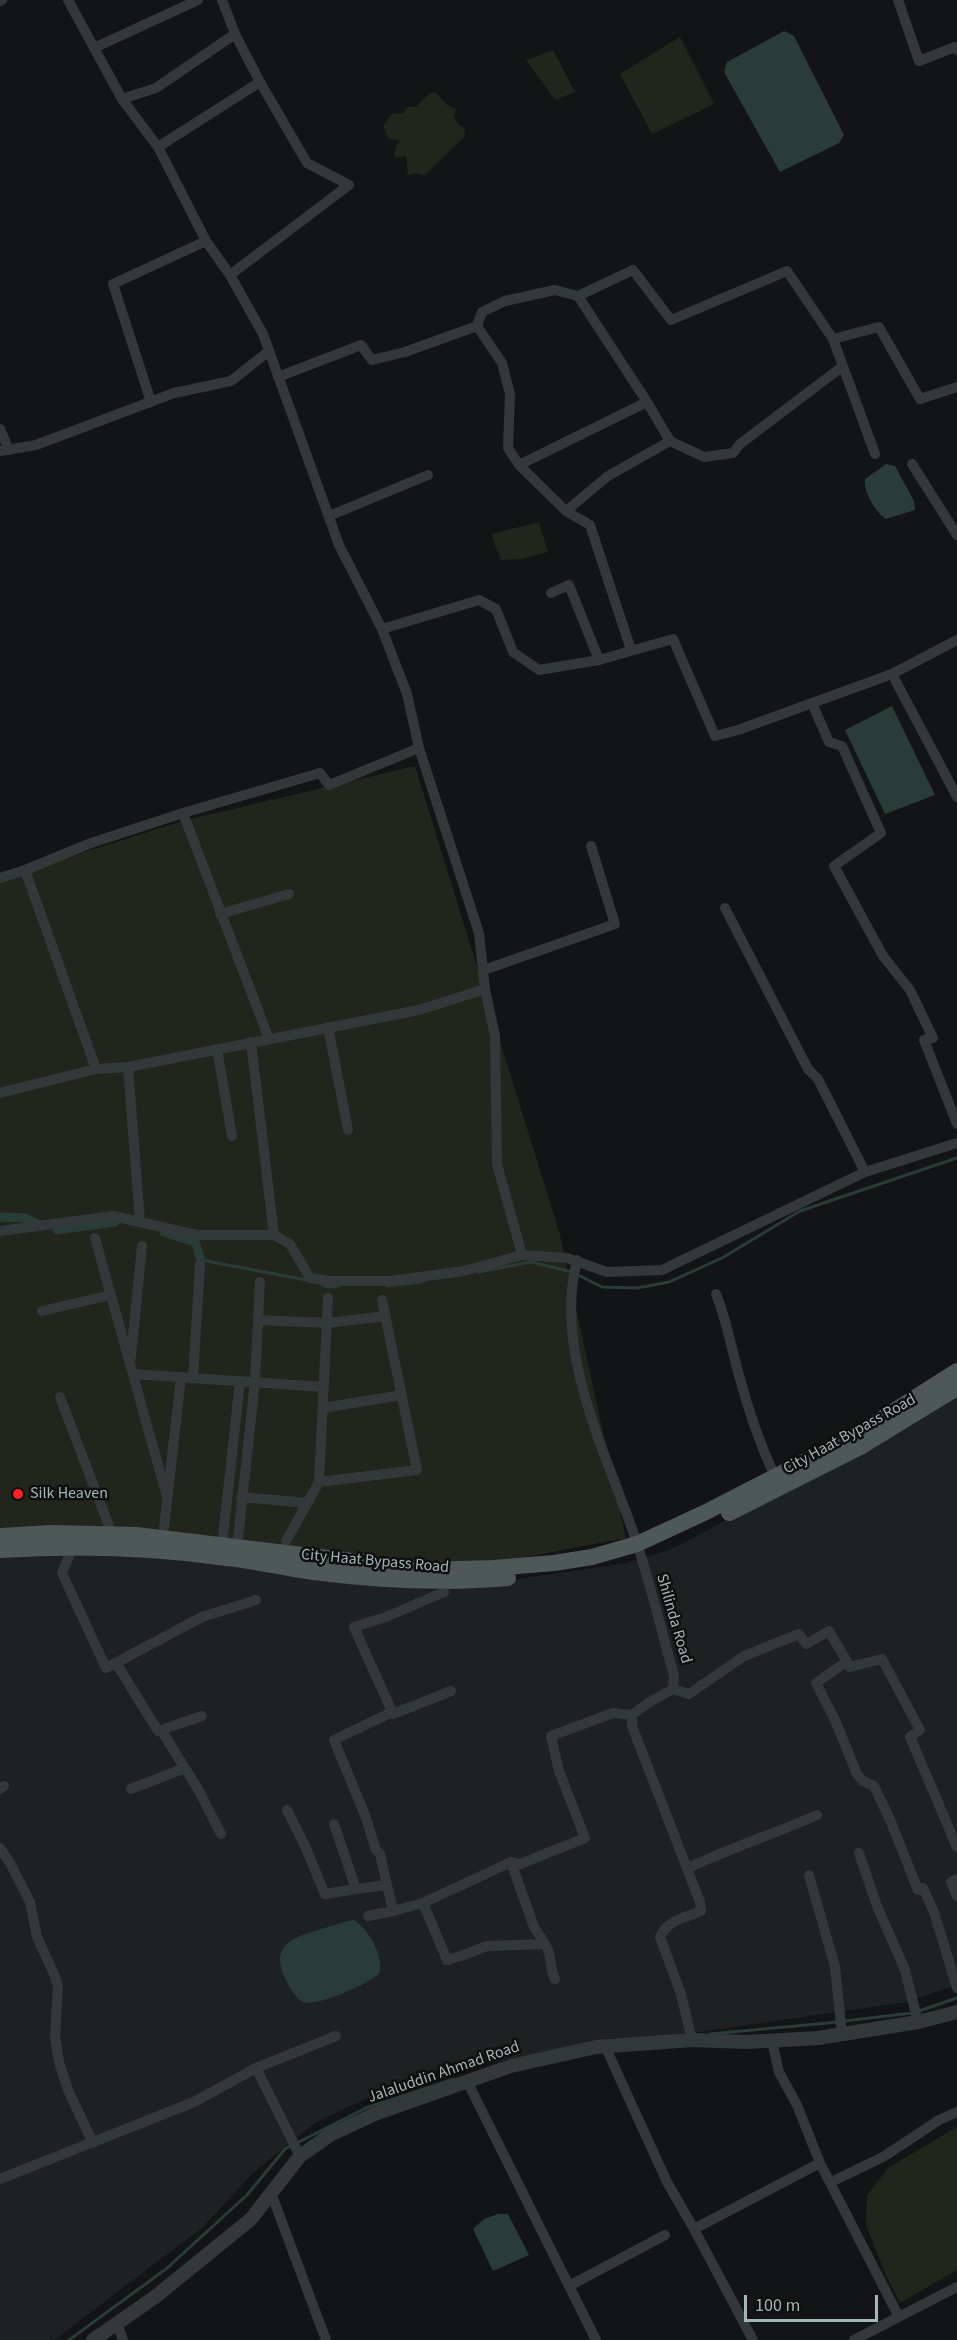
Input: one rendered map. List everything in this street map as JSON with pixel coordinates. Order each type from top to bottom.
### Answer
[{"type":"main road","name":"City Haat Bypass Road","points":[[0,1550],[73,1547],[147,1549],[227,1557],[312,1572],[426,1582],[495,1580],[556,1574],[597,1566],[638,1548],[856,1435],[957,1371]]},
{"type":"main road","name":"City Haat Bypass Road","points":[[0,1536],[52,1533],[136,1535],[427,1570],[555,1563],[638,1548],[708,1524],[862,1446],[957,1388]]},
{"type":"street","points":[[68,0],[122,99],[158,147],[206,241],[230,275],[263,334],[339,545],[382,628],[407,694],[419,748],[479,933],[485,989],[495,1036],[497,1164],[522,1255]]},
{"type":"street","points":[[94,48],[198,0]]},
{"type":"street","points":[[222,0],[235,34],[260,82],[307,163],[349,185],[230,275]]},
{"type":"street","points":[[898,0],[919,61],[956,48]]},
{"type":"street","points":[[122,99],[156,88],[235,34]]},
{"type":"street","points":[[158,147],[260,82]]},
{"type":"street","points":[[151,402],[113,284],[206,241]]},
{"type":"street","points":[[477,326],[482,312],[505,301],[555,290],[578,296],[633,270],[670,320],[787,270],[833,339],[875,454]]},
{"type":"street","points":[[578,296],[670,441],[704,456],[734,453],[740,444],[843,366]]},
{"type":"street","points":[[278,377],[361,345],[372,360],[405,352],[477,326]]},
{"type":"street","points":[[477,326],[502,363],[510,394],[508,448],[519,465],[566,511],[590,525],[631,650]]},
{"type":"street","points":[[833,339],[879,327],[920,399],[957,387]]},
{"type":"street","points":[[0,429],[4,450],[36,444],[174,393],[231,381],[269,351]]},
{"type":"street","points":[[519,465],[647,402]]},
{"type":"street","points":[[566,511],[608,476],[670,441]]},
{"type":"street","points":[[912,464],[957,535]]},
{"type":"street","points":[[329,516],[428,475]]},
{"type":"street","points":[[551,593],[569,585],[598,660]]},
{"type":"street","points":[[382,628],[479,600],[496,609],[513,652],[539,670],[598,660],[673,639],[715,736],[738,730],[892,674],[957,640]]},
{"type":"street","points":[[892,674],[957,797]]},
{"type":"street","points":[[812,703],[829,742],[842,746],[881,833],[834,866],[883,956],[910,990],[924,1016],[933,1038],[924,1040],[957,1124]]},
{"type":"street","points":[[0,878],[92,843],[183,813],[320,773],[329,785],[419,748]]},
{"type":"street","points":[[183,813],[269,1039]]},
{"type":"street","points":[[484,970],[615,924],[591,846]]},
{"type":"street","points":[[25,870],[96,1069]]},
{"type":"street","points":[[220,914],[289,894]]},
{"type":"street","points":[[725,908],[808,1069],[818,1079],[865,1172]]},
{"type":"street","points":[[0,1093],[96,1069],[128,1067],[419,1010],[485,989]]},
{"type":"street","points":[[328,1027],[348,1130]]},
{"type":"street","points":[[251,1042],[274,1235]]},
{"type":"street","points":[[217,1049],[232,1136]]},
{"type":"street","points":[[128,1067],[140,1222]]},
{"type":"street","points":[[0,1231],[113,1216],[197,1234],[274,1235],[290,1244],[310,1278],[330,1281],[390,1281],[464,1271],[522,1255],[576,1263],[607,1272],[662,1270],[865,1172],[957,1143]]},
{"type":"street","points":[[95,1238],[167,1497]]},
{"type":"street","points":[[132,1369],[142,1246]]},
{"type":"street","name":"Shilinda Road","points":[[576,1263],[571,1310],[578,1364],[591,1422],[638,1548],[674,1676],[673,1689],[632,1715]]},
{"type":"street","points":[[193,1378],[200,1265]]},
{"type":"street","points":[[229,1547],[241,1497],[255,1382],[260,1282]]},
{"type":"street","points":[[717,1294],[750,1414],[775,1477]]},
{"type":"street","points":[[42,1311],[111,1295]]},
{"type":"street","points":[[286,1542],[320,1482],[328,1298]]},
{"type":"street","points":[[320,1482],[417,1470],[382,1300]]},
{"type":"street","points":[[258,1320],[327,1323],[386,1316]]},
{"type":"street","points":[[132,1369],[181,1377],[324,1387]]},
{"type":"street","points":[[164,1528],[181,1377]]},
{"type":"street","points":[[229,1547],[240,1381]]},
{"type":"street","points":[[323,1408],[402,1395]]},
{"type":"street","points":[[60,1397],[112,1534]]},
{"type":"street","points":[[241,1497],[308,1503]]},
{"type":"street","points":[[73,1547],[62,1574],[106,1668],[202,1617],[256,1600]]},
{"type":"street","points":[[392,1712],[354,1627],[386,1617],[444,1592]]},
{"type":"street","points":[[673,1689],[688,1694],[744,1656],[799,1634],[806,1644],[829,1631],[850,1667],[882,1659],[920,1730],[910,1737],[957,1847]]},
{"type":"street","points":[[846,1662],[816,1683],[835,1720],[857,1773],[863,1781],[874,1786],[918,1890],[923,1888],[934,1912],[957,1988]]},
{"type":"street","points":[[116,1663],[158,1731],[202,1716]]},
{"type":"street","points":[[393,1911],[380,1854],[376,1850],[334,1740],[392,1712],[393,1714],[451,1691]]},
{"type":"street","points":[[368,1916],[423,1903],[511,1862],[520,1864],[585,1838],[559,1771],[551,1736],[613,1713],[632,1715],[632,1726],[688,1868],[701,1911],[670,1923],[663,1929],[660,1937],[681,1994],[692,2040]]},
{"type":"street","points":[[161,1730],[221,1834]]},
{"type":"street","points":[[131,1789],[185,1768]]},
{"type":"street","points":[[287,1810],[325,1894],[387,1885]]},
{"type":"street","points":[[688,1868],[730,1848],[788,1828],[817,1815]]},
{"type":"street","points":[[334,1824],[356,1889]]},
{"type":"street","points":[[0,1848],[30,1902],[37,1936],[55,1976],[58,1986],[55,2036],[59,2062],[68,2090],[93,2143]]},
{"type":"street","points":[[859,1853],[877,1906],[905,1970],[918,2022]]},
{"type":"street","points":[[511,1862],[534,1927],[552,1961],[550,1971],[555,1979]]},
{"type":"street","points":[[809,1875],[835,1967],[842,2034]]},
{"type":"street","points":[[957,1879],[951,1882],[957,1896]]},
{"type":"street","points":[[423,1903],[447,1959],[487,1946],[544,1944]]},
{"type":"street","name":"Jalaluddin Ahmad Road","points":[[93,2340],[222,2244],[251,2219],[300,2156],[330,2135],[375,2114],[511,2066],[605,2046],[692,2040],[747,2042],[818,2038],[918,2022],[957,2012]]},
{"type":"street","points":[[0,2179],[194,2102],[256,2068],[336,2036]]},
{"type":"street","points":[[772,2041],[780,2072],[797,2105],[820,2163],[899,2317]]},
{"type":"street","points":[[605,2046],[667,2182],[753,2340]]},
{"type":"street","points":[[256,2068],[300,2156]]},
{"type":"street","points":[[467,2081],[596,2340]]},
{"type":"street","points":[[831,2182],[882,2157],[939,2120],[957,2112]]},
{"type":"street","points":[[694,2229],[820,2163]]},
{"type":"street","points":[[271,2193],[326,2340]]},
{"type":"street","points":[[569,2286],[664,2235]]},
{"type":"street","points":[[854,2340],[957,2288]]},
{"type":"street","points":[[117,2323],[123,2340]]},
{"type":"shaded area","points":[[784,31],[794,36],[844,135],[839,143],[780,172],[724,72],[727,62]]},
{"type":"shaded area","points":[[680,37],[714,104],[652,134],[620,74]]},
{"type":"shaded area","points":[[553,50],[575,92],[555,100],[526,60]]},
{"type":"shaded area","points":[[435,92],[447,105],[456,109],[454,116],[458,124],[465,129],[464,137],[424,176],[416,173],[408,175],[406,156],[394,158],[395,149],[400,140],[389,139],[383,126],[392,114],[403,113],[408,107],[415,107],[429,94]]},
{"type":"shaded area","points":[[886,464],[895,466],[914,501],[915,510],[886,519],[871,501],[865,479]]},
{"type":"shaded area","points":[[539,523],[548,552],[522,559],[501,560],[492,534]]},
{"type":"shaded area","points":[[892,706],[935,795],[885,814],[845,730]]},
{"type":"shaded area","points":[[415,766],[560,1235],[626,1538],[468,1568],[0,1537],[0,879],[182,821]]},
{"type":"shaded area","points":[[957,1388],[957,1985],[906,2002],[422,2072],[315,2123],[253,2173],[202,2228],[54,2340],[0,2340],[0,1551],[97,1553],[470,1586],[627,1563],[672,1549],[859,1450]]},
{"type":"shaded area","points":[[353,1920],[364,1929],[374,1944],[380,1960],[379,1974],[354,1989],[330,1998],[310,2003],[303,2002],[297,1998],[284,1976],[280,1956],[283,1949],[288,1943],[303,1935]]},
{"type":"shaded area","points":[[957,2127],[957,2270],[900,2303],[866,2225],[867,2195],[888,2168]]},
{"type":"shaded area","points":[[498,2214],[508,2214],[529,2255],[493,2271],[473,2229],[484,2219]]},
{"type":"waterway","points":[[578,1275],[602,1287],[637,1288],[669,1282],[722,1258],[800,1211],[957,1158]]},
{"type":"waterway","points":[[0,1217],[25,1218],[42,1226]]},
{"type":"waterway","points":[[57,1230],[115,1222]]},
{"type":"waterway","points":[[164,1232],[195,1242],[201,1260]]},
{"type":"waterway","points":[[201,1260],[307,1280]]},
{"type":"waterway","points":[[479,1272],[531,1262],[572,1272]]},
{"type":"waterway","points":[[387,1286],[422,1282]]},
{"type":"waterway","points":[[322,1285],[339,1286]]},
{"type":"waterway","points":[[919,2011],[957,1998]]},
{"type":"waterway","points":[[845,2021],[912,2013]]},
{"type":"waterway","points":[[710,2034],[838,2022]]},
{"type":"waterway","points":[[69,2340],[166,2269],[247,2195],[285,2149],[366,2108],[454,2079]]},
{"type":"place","name":"Silk Heaven","points":[[18,1494]]}]
